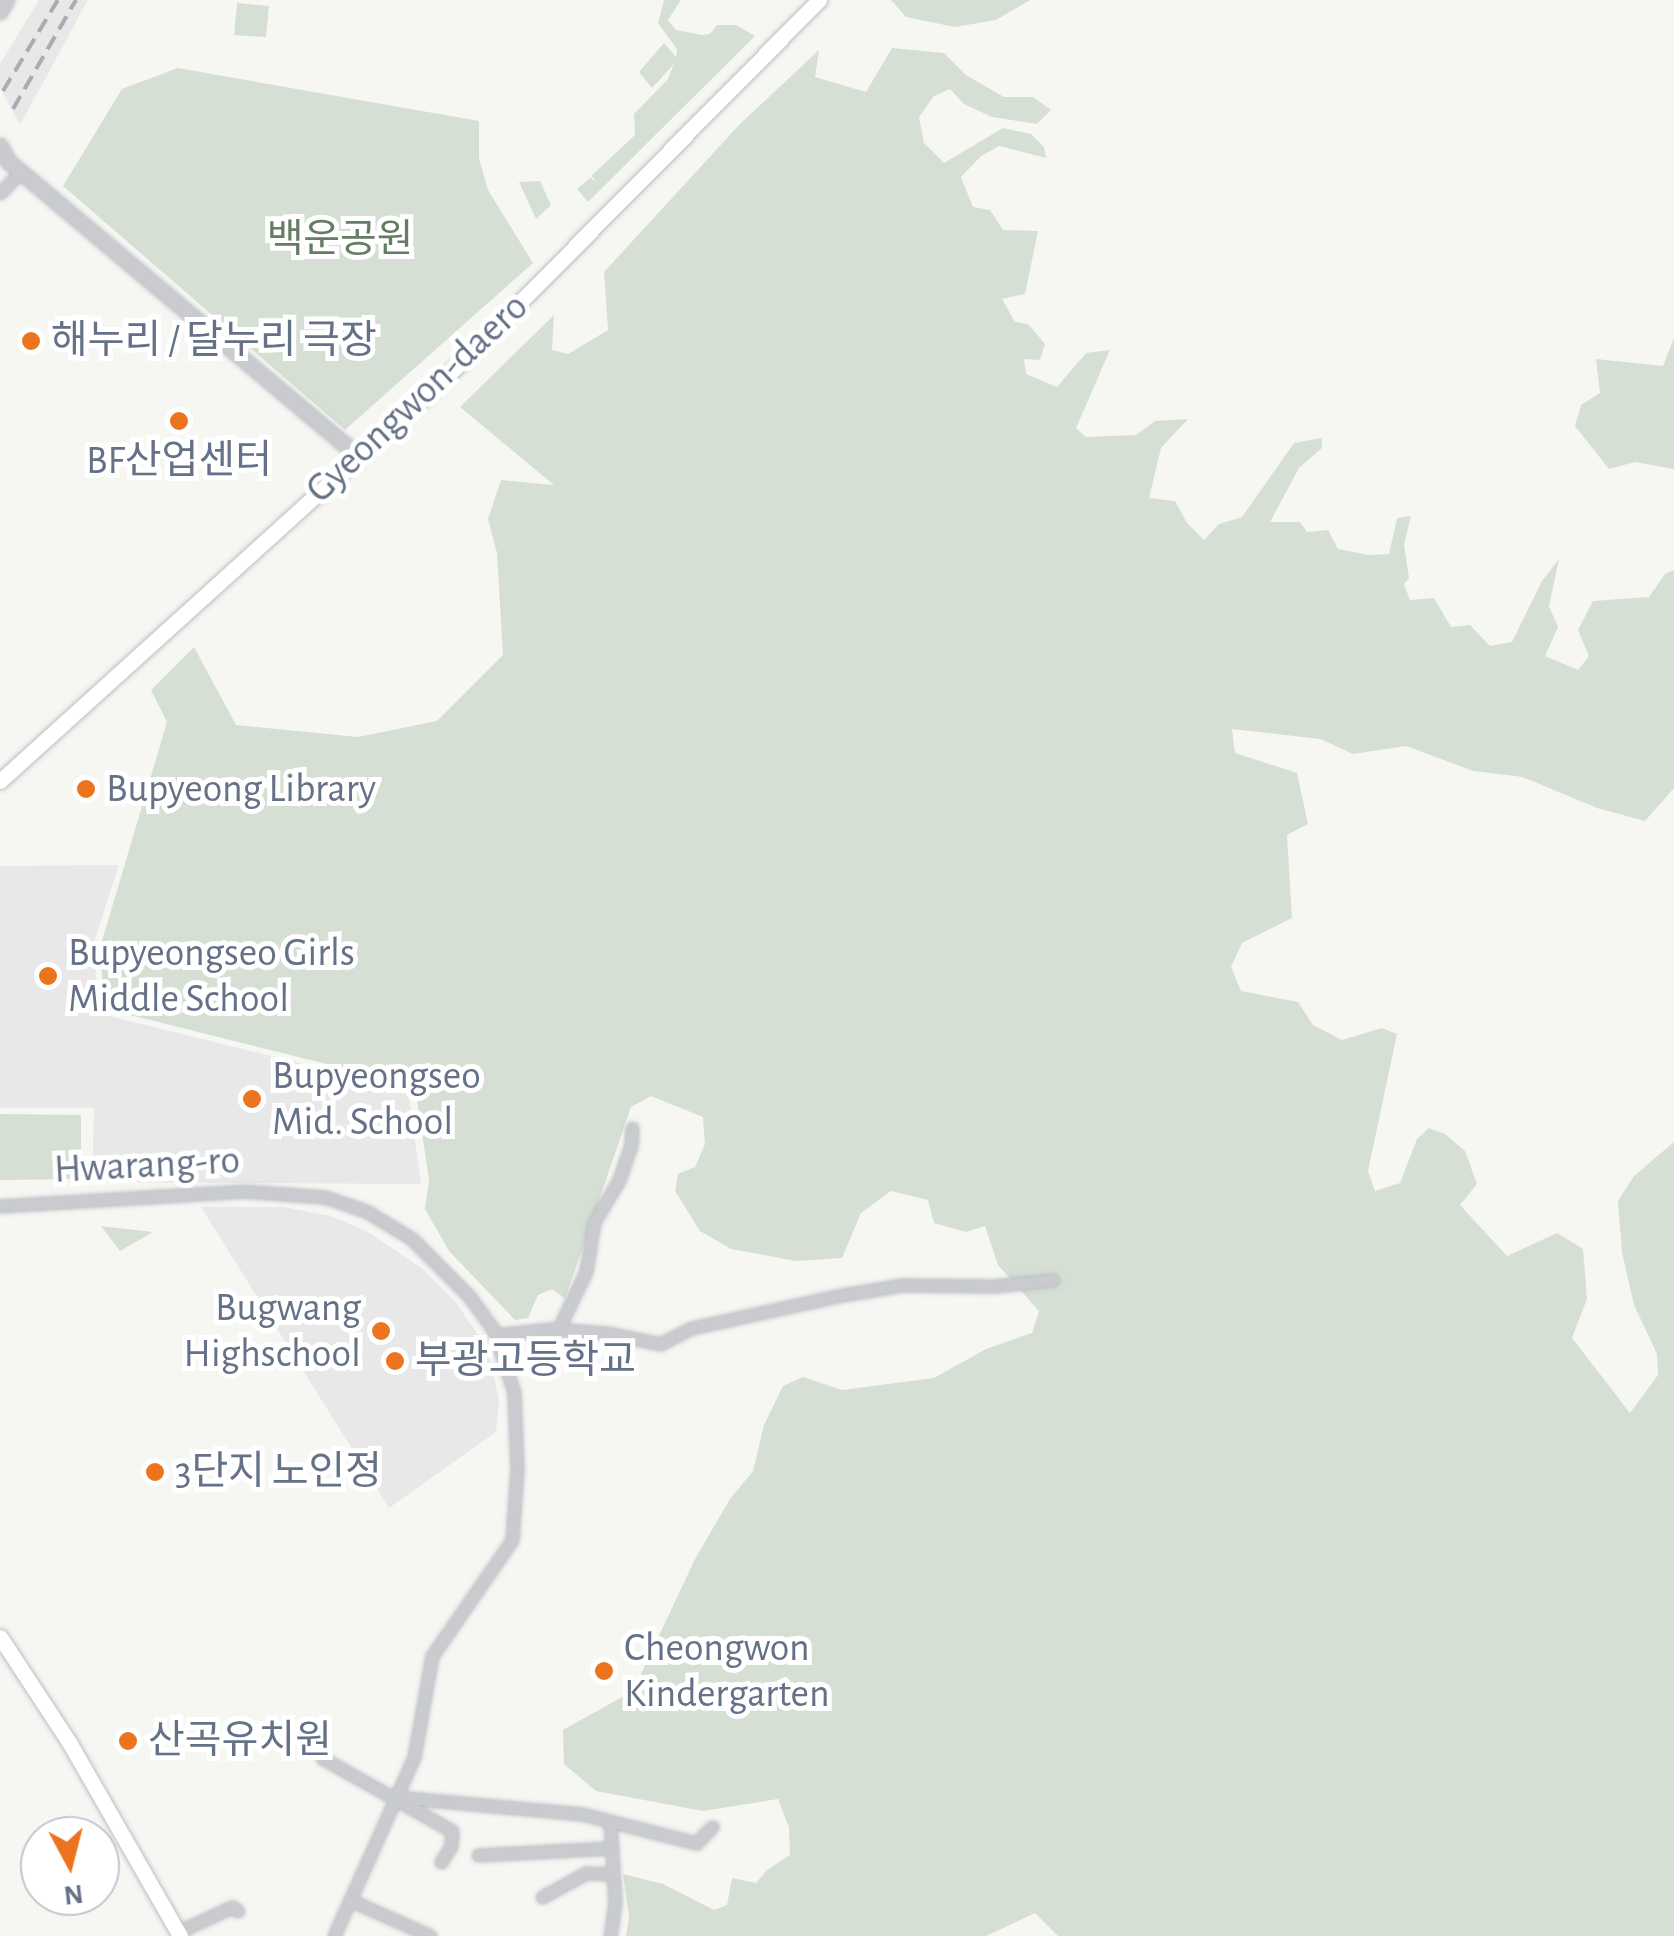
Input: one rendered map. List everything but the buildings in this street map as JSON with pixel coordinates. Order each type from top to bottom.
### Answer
[{"type":"main road","name":"Gyeongwon-daero","points":[[0,780],[442,381],[819,0]]},
{"type":"main road","points":[[0,1637],[68,1742],[179,1934]]},
{"type":"street","points":[[0,12],[7,0]]},
{"type":"street","points":[[0,146],[20,172],[358,456]]},
{"type":"street","points":[[0,193],[20,172]]},
{"type":"street","points":[[558,1330],[586,1271],[594,1222],[632,1146],[632,1128]]},
{"type":"street","name":"Hwarang-ro","points":[[0,1206],[242,1192],[325,1197],[366,1212],[412,1240],[469,1296],[495,1334],[514,1392],[517,1469],[512,1540],[432,1656],[414,1757],[334,1936]]},
{"type":"street","points":[[495,1334],[558,1330],[607,1333],[660,1344],[692,1328],[837,1296],[902,1286],[993,1286],[1053,1280]]},
{"type":"street","points":[[322,1758],[396,1797],[468,1807],[507,1804],[610,1822],[696,1843],[712,1827]]},
{"type":"street","points":[[396,1797],[401,1806],[452,1832],[451,1846],[441,1862]]},
{"type":"street","points":[[610,1822],[610,1936]]},
{"type":"street","points":[[478,1855],[612,1848]]},
{"type":"street","points":[[542,1897],[586,1873],[613,1874]]},
{"type":"street","points":[[350,1900],[430,1936]]},
{"type":"street","points":[[179,1934],[232,1907],[238,1912]]},
{"type":"shaded area","points":[[39,0],[88,0],[20,125],[0,88],[0,64]]},
{"type":"shaded area","name":"Bupyeongseo Mid. School","points":[[119,865],[95,939],[97,1013],[408,1090],[421,1184],[92,1182],[94,1108],[0,1108],[0,866]]},
{"type":"shaded area","name":"부광고등학교","points":[[201,1207],[284,1207],[331,1216],[368,1232],[423,1269],[457,1304],[488,1350],[499,1401],[496,1432],[389,1508]]},
{"type":"green space","points":[[664,0],[681,0],[668,20],[676,30],[702,35],[710,34],[717,25],[736,25],[755,36],[588,202],[577,189],[590,178],[597,182],[591,176],[635,135],[634,114],[668,79],[674,64],[652,88],[639,72],[664,43],[676,57],[677,49],[658,23]]},
{"type":"green space","points":[[891,0],[1030,0],[996,20],[955,27],[906,17]]},
{"type":"green space","points":[[237,3],[269,6],[266,37],[234,35]]},
{"type":"green space","points":[[892,48],[944,53],[966,75],[1004,97],[1033,97],[1051,110],[1037,124],[992,117],[964,104],[950,89],[934,96],[919,117],[924,143],[944,163],[1003,128],[1031,134],[1044,147],[1046,158],[999,146],[981,156],[961,177],[973,207],[990,210],[1003,230],[1038,231],[1025,294],[1002,299],[1015,322],[1028,324],[1045,344],[1040,360],[1024,359],[1026,374],[1057,387],[1086,353],[1110,350],[1076,428],[1086,437],[1136,435],[1155,421],[1188,419],[1161,448],[1149,498],[1175,501],[1187,523],[1204,540],[1219,524],[1242,517],[1294,443],[1322,438],[1322,448],[1299,468],[1270,522],[1300,522],[1307,532],[1328,530],[1338,549],[1369,555],[1389,554],[1397,518],[1411,516],[1404,545],[1409,578],[1404,584],[1410,600],[1434,598],[1451,627],[1470,625],[1490,646],[1512,642],[1542,581],[1559,559],[1549,606],[1558,627],[1545,656],[1578,670],[1589,656],[1578,630],[1593,601],[1649,597],[1665,574],[1674,570],[1674,788],[1645,821],[1597,808],[1523,777],[1473,771],[1406,746],[1353,754],[1320,739],[1232,729],[1235,753],[1297,773],[1308,824],[1287,835],[1292,918],[1242,943],[1231,967],[1241,991],[1298,1002],[1313,1025],[1342,1040],[1382,1028],[1397,1034],[1368,1171],[1375,1191],[1400,1183],[1417,1139],[1429,1128],[1445,1134],[1465,1151],[1477,1184],[1460,1205],[1507,1256],[1557,1233],[1583,1249],[1587,1299],[1572,1338],[1630,1413],[1658,1375],[1657,1354],[1634,1305],[1622,1252],[1618,1201],[1634,1176],[1674,1142],[1674,1936],[1058,1936],[1035,1913],[986,1936],[626,1936],[629,1917],[623,1874],[663,1884],[714,1910],[727,1905],[732,1878],[756,1883],[767,1870],[790,1855],[789,1827],[778,1799],[703,1811],[596,1791],[564,1764],[563,1730],[633,1691],[695,1559],[730,1499],[753,1471],[764,1425],[783,1386],[803,1377],[842,1390],[934,1378],[986,1349],[1032,1333],[1039,1311],[998,1265],[985,1226],[966,1232],[934,1223],[928,1200],[891,1191],[861,1213],[842,1258],[796,1261],[731,1249],[700,1231],[675,1191],[678,1174],[695,1167],[705,1144],[703,1117],[651,1096],[631,1107],[565,1299],[552,1289],[538,1295],[528,1318],[515,1320],[449,1251],[425,1209],[429,1180],[415,1086],[102,1008],[102,941],[167,722],[151,690],[194,647],[236,725],[358,737],[437,721],[503,655],[497,553],[488,519],[501,480],[554,485],[460,407],[554,315],[552,350],[568,354],[608,330],[604,272],[740,124],[819,50],[815,77],[866,92]]},
{"type":"green space","name":"백운공원","points":[[178,68],[479,121],[479,158],[488,190],[533,263],[345,430],[63,186],[122,89]]},
{"type":"green space","points":[[540,181],[551,205],[536,219],[519,182]]},
{"type":"green space","points":[[1674,338],[1674,469],[1635,462],[1609,469],[1575,426],[1581,405],[1600,393],[1596,359],[1663,366]]},
{"type":"green space","points":[[0,1114],[81,1115],[81,1179],[0,1180]]},
{"type":"green space","points":[[101,1226],[153,1232],[120,1251]]},
{"type":"railway","points":[[3,91],[58,0]]},
{"type":"railway","points":[[13,109],[76,0]]},
{"type":"place","name":"해누리 / 달누리 극장","points":[[31,341]]},
{"type":"place","name":"BF산업센터","points":[[179,421]]},
{"type":"place","name":"Bupyeong Library","points":[[86,789]]},
{"type":"place","name":"Bupyeongseo Girls Middle School","points":[[48,976]]},
{"type":"place","name":"Bupyeongseo Mid. School","points":[[252,1099]]},
{"type":"place","name":"Bugwang Highschool","points":[[381,1331]]},
{"type":"place","name":"부광고등학교","points":[[395,1361]]},
{"type":"place","name":"3단지 노인정","points":[[155,1472]]},
{"type":"place","name":"Cheongwon Kindergarten","points":[[604,1671]]},
{"type":"place","name":"산곡유치원","points":[[128,1741]]}]
